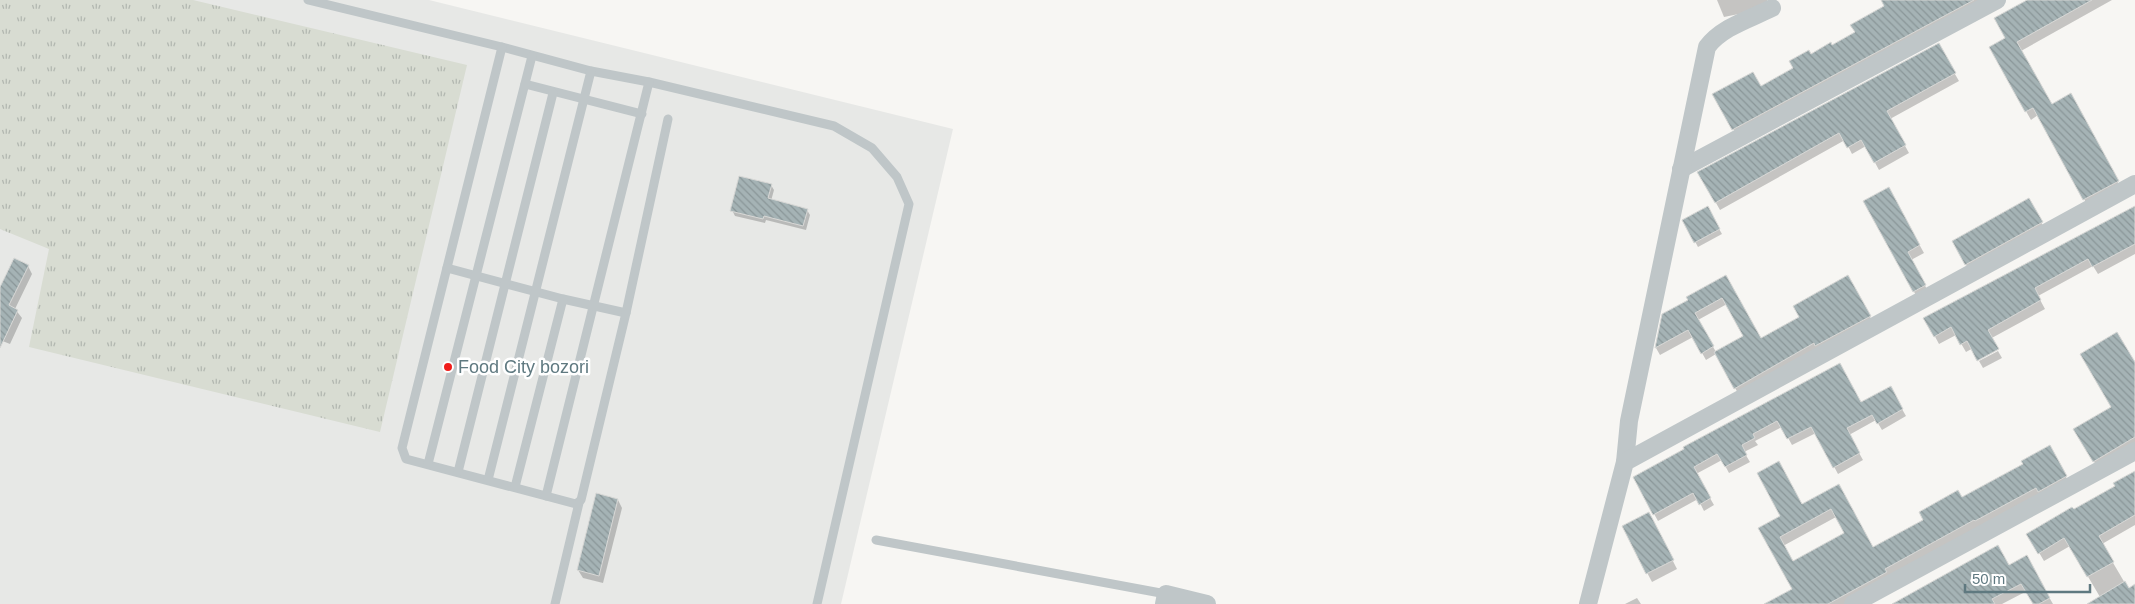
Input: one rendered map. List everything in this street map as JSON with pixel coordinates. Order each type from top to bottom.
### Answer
[{"type":"street","points":[[1681,169],[1997,0]]},
{"type":"street","points":[[1588,604],[1626,462],[1629,420],[1707,47],[1714,38],[1725,31],[1772,8]]},
{"type":"street","points":[[1626,462],[2135,184]]},
{"type":"street","points":[[1853,604],[2135,451]]},
{"type":"street","points":[[1165,599],[1207,604]]},
{"type":"lane","points":[[308,0],[502,47],[591,71],[649,82],[834,126],[872,148],[897,177],[909,204],[816,604]]},
{"type":"lane","points":[[502,47],[402,448],[406,459],[576,504],[579,503]]},
{"type":"lane","points":[[428,464],[532,56]]},
{"type":"lane","points":[[488,480],[591,71]]},
{"type":"lane","points":[[546,496],[649,82]]},
{"type":"lane","points":[[525,84],[553,93],[585,99],[642,114]]},
{"type":"lane","points":[[458,472],[553,93]]},
{"type":"lane","points":[[555,604],[626,313],[668,119]]},
{"type":"lane","points":[[447,268],[535,292],[626,313]]},
{"type":"lane","points":[[515,487],[563,299]]},
{"type":"lane","points":[[876,540],[1165,599]]},
{"type":"shaded area","name":"Food City bozori","points":[[0,0],[429,0],[953,129],[841,604],[0,604]]},
{"type":"green space","points":[[0,0],[193,0],[467,65],[380,432],[29,347],[49,249],[0,229]]},
{"type":"building","points":[[1881,0],[1974,0],[1732,130],[1712,94],[1753,72],[1761,86],[1793,68],[1789,61],[1809,50],[1811,54],[1831,42],[1832,45],[1855,32],[1850,25],[1884,6]]},
{"type":"building","points":[[2027,0],[2092,0],[2017,42],[2052,104],[2071,93],[2119,181],[2083,200],[2033,108],[2025,112],[1989,47],[2005,38],[1994,18]]},
{"type":"building","points":[[1939,43],[1956,73],[1887,111],[1906,145],[1874,163],[1861,140],[1847,148],[1839,133],[1715,203],[1697,172]]},
{"type":"building","points":[[739,176],[772,184],[768,198],[808,209],[803,226],[764,216],[763,219],[730,211]]},
{"type":"building","points":[[1889,187],[1920,245],[1908,252],[1926,285],[1913,292],[1863,201]]},
{"type":"building","points":[[2029,198],[2043,222],[1965,265],[1952,241]]},
{"type":"building","points":[[1708,206],[1720,229],[1694,243],[1682,220]]},
{"type":"building","points":[[2135,206],[2135,244],[2092,267],[2088,259],[2035,288],[2041,300],[1988,330],[1999,349],[1977,361],[1967,341],[1960,345],[1951,327],[1934,337],[1923,318]]},
{"type":"building","points":[[14,258],[29,265],[9,305],[18,310],[0,348],[0,287]]},
{"type":"building","points":[[1726,275],[1761,338],[1799,317],[1793,306],[1848,275],[1871,316],[1815,346],[1814,343],[1734,389],[1714,352],[1743,336],[1722,298],[1695,313],[1714,346],[1701,354],[1688,330],[1655,348],[1662,314],[1688,300],[1686,297]]},
{"type":"building","points":[[2117,332],[2135,362],[2135,437],[2093,462],[2073,429],[2111,407],[2080,354]]},
{"type":"building","points":[[1840,363],[1861,402],[1891,386],[1903,409],[1877,424],[1872,415],[1847,428],[1860,453],[1833,468],[1811,427],[1787,439],[1777,421],[1753,434],[1755,438],[1742,445],[1747,455],[1725,467],[1717,454],[1694,467],[1711,498],[1699,505],[1693,493],[1653,515],[1633,477],[1684,449],[1683,447]]},
{"type":"building","points":[[2050,445],[2067,476],[2038,492],[2036,488],[1974,520],[1885,569],[1887,572],[1828,604],[1764,604],[1792,589],[1758,528],[1780,516],[1757,473],[1779,461],[1802,504],[1839,484],[1873,547],[1923,520],[1919,512],[1958,490],[1962,497],[2023,464],[2021,461]],"holes":[[[1831,509],[1844,533],[1793,561],[1780,537]]]},
{"type":"building","points":[[2135,471],[2135,515],[2099,536],[2114,562],[2087,577],[2064,538],[2038,554],[2026,534],[2072,507],[2074,509],[2115,486],[2113,483]]},
{"type":"building","points":[[596,493],[618,499],[599,576],[577,570]]},
{"type":"building","points":[[1649,512],[1674,560],[1646,574],[1622,526]]},
{"type":"building","points":[[1998,545],[2009,565],[2027,555],[2050,598],[2039,604],[2033,604],[2021,584],[1992,599],[1995,604],[1892,604]]},
{"type":"building","points":[[2125,581],[2129,588],[2135,584],[2135,604],[2087,604]]},
{"type":"place","name":"Food City bozori","points":[[448,367]]}]
